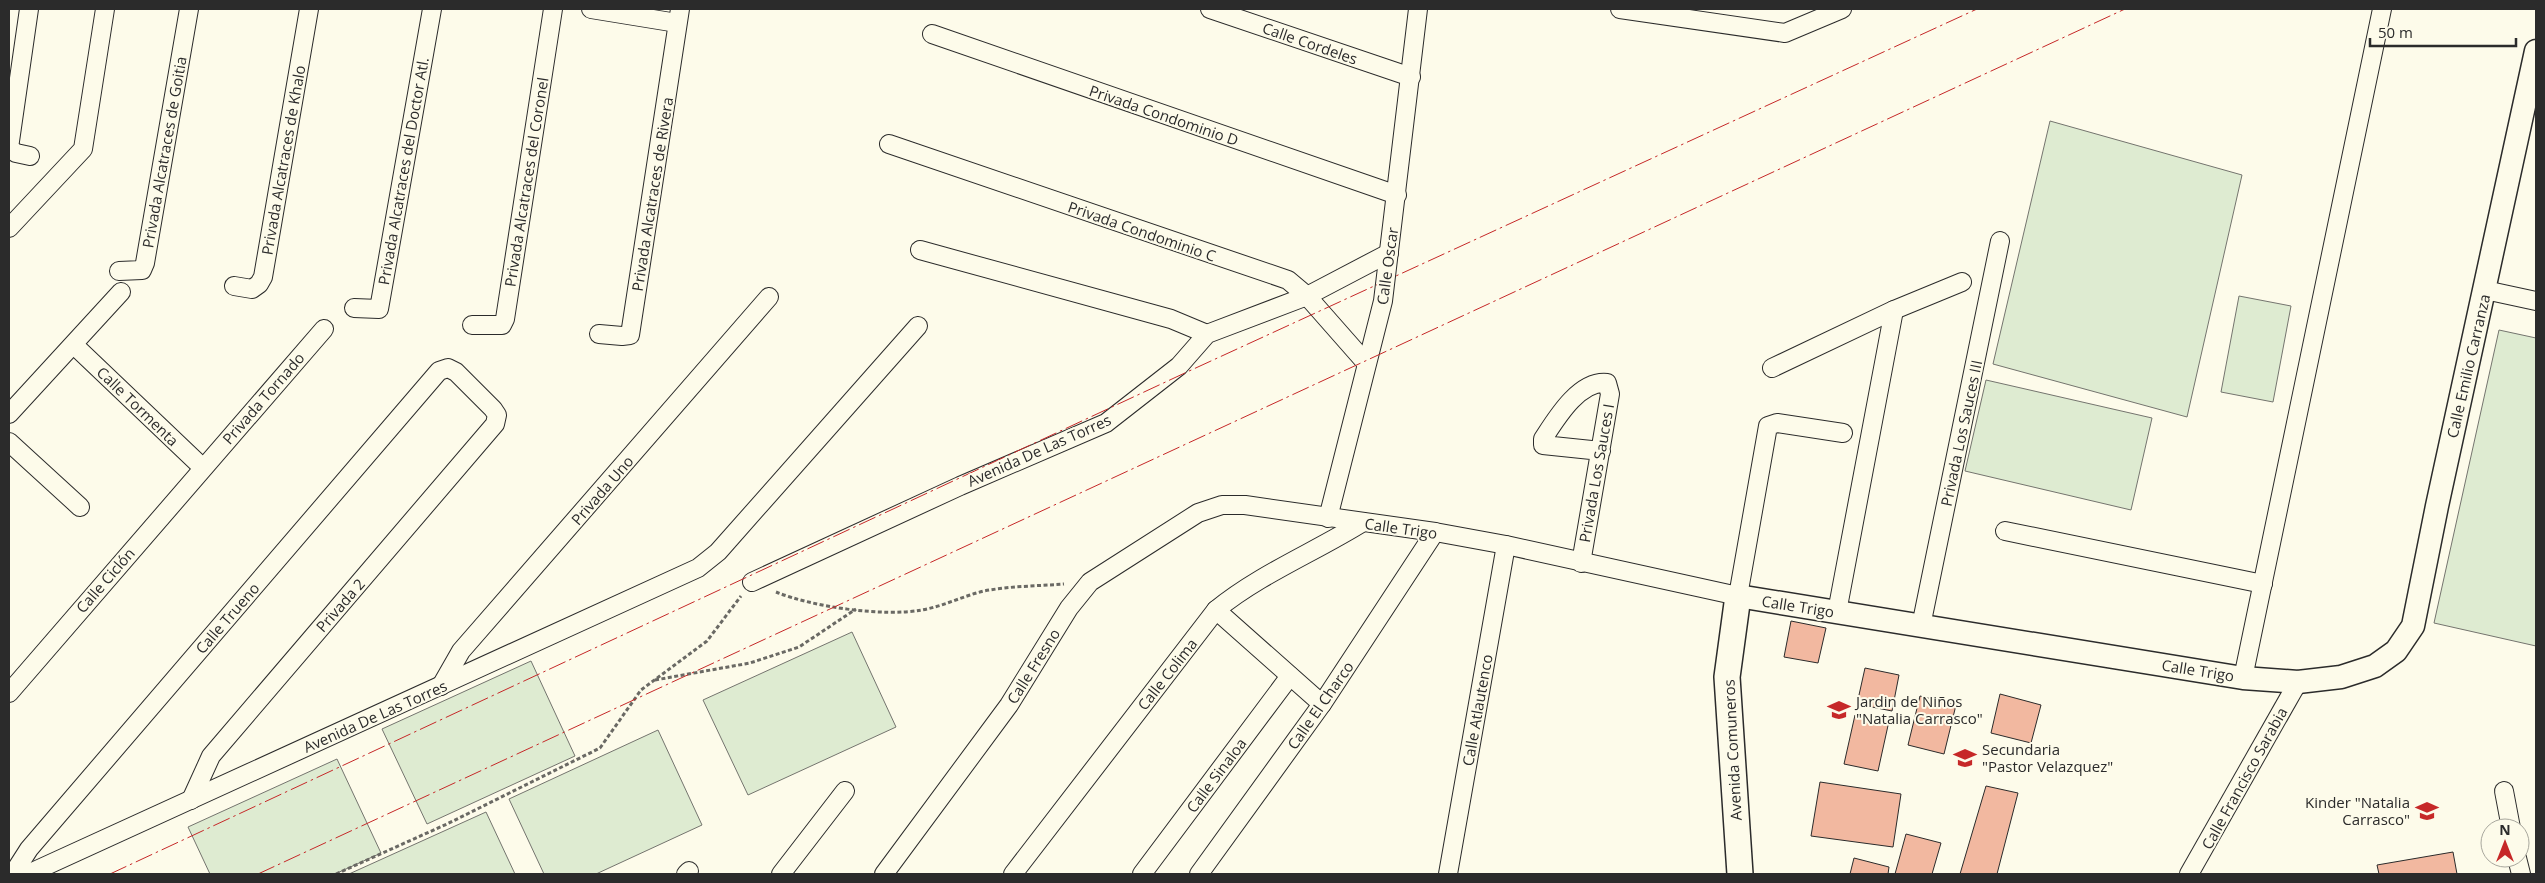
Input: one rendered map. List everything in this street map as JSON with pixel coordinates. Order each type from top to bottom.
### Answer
[{"type":"main road","name":"Avenida Comuneros","points":[[1738,596],[1727,677],[1740,874]]},
{"type":"street","points":[[29,9],[9,148],[16,153],[30,156]]},
{"type":"street","points":[[9,228],[83,149],[105,9]]},
{"type":"street","name":"Privada Alcatraces de Goitia","points":[[118,271],[142,270],[145,262],[189,9]]},
{"type":"street","name":"Privada Alcatraces de Khalo","points":[[234,286],[252,289],[259,284],[263,277],[308,9]]},
{"type":"street","name":"Privada Alcatraces del Doctor Atl.","points":[[354,308],[379,310],[432,9]]},
{"type":"street","name":"Privada Alcatraces del Coronel","points":[[472,325],[496,327],[502,325],[505,319],[553,9]]},
{"type":"street","points":[[591,9],[678,16]]},
{"type":"street","name":"Calle Cordeles","points":[[1210,9],[1411,77]]},
{"type":"street","name":"Calle Oscar","points":[[1328,518],[1383,301],[1418,9]]},
{"type":"street","points":[[1620,9],[1785,33],[1842,9]]},
{"type":"street","points":[[2243,678],[2382,9]]},
{"type":"street","name":"Privada Alcatraces de Rivera","points":[[599,334],[630,335],[678,16]]},
{"type":"street","name":"Privada Condominio D","points":[[932,34],[1396,195]]},
{"type":"street","name":"Calle Emilio Carranza","points":[[2376,666],[2396,651],[2413,626],[2437,506],[2536,51]]},
{"type":"street","name":"Privada Condominio C","points":[[889,144],[1288,280],[1307,296],[1366,363]]},
{"type":"street","name":"Privada Los Sauces III","points":[[1921,626],[2000,241]]},
{"type":"street","points":[[920,250],[1171,320],[1207,334]]},
{"type":"street","name":"Avenida De Las Torres","points":[[752,582],[960,486],[1106,423],[1179,366],[1207,334],[1307,296],[1388,253]]},
{"type":"street","points":[[1772,368],[1894,310],[1962,282]]},
{"type":"street","points":[[2485,290],[2536,301]]},
{"type":"street","points":[[9,414],[121,292]]},
{"type":"street","name":"Privada Uno","points":[[441,686],[461,650],[769,298]]},
{"type":"street","points":[[1837,612],[1894,310]]},
{"type":"street","name":"Avenida De Las Torres","points":[[28,874],[698,568],[718,552],[918,326]]},
{"type":"street","name":"Privada Tornado","points":[[202,467],[324,329]]},
{"type":"street","name":"Calle Tormenta","points":[[74,345],[202,467]]},
{"type":"street","name":"Privada 2","points":[[190,800],[211,756],[495,424],[497,415],[456,372],[448,368]]},
{"type":"street","name":"Calle Trueno","points":[[14,874],[42,834],[439,371],[448,368]]},
{"type":"street","name":"Privada Los Sauces I","points":[[1581,563],[1601,451],[1610,394],[1607,384],[1599,382],[1566,402],[1543,439],[1543,445],[1601,451]]},
{"type":"street","points":[[1738,596],[1768,426],[1777,423],[1843,433]]},
{"type":"street","points":[[9,442],[80,507]]},
{"type":"street","name":"Calle Ciclón","points":[[9,693],[202,467]]},
{"type":"street","name":"Calle Trigo","points":[[1222,505],[1245,505],[1435,532],[1506,545],[1738,596],[2243,678],[2298,682],[2341,677],[2376,666]]},
{"type":"street","name":"Calle Fresno","points":[[884,874],[1009,705],[1069,608],[1090,582],[1198,514],[1222,505]]},
{"type":"street","name":"Calle Colima","points":[[1013,874],[1216,610],[1240,590],[1330,543],[1363,522]]},
{"type":"street","points":[[2005,531],[2263,584]]},
{"type":"street","name":"Calle El Charco","points":[[1199,874],[1322,704],[1435,532]]},
{"type":"street","name":"Calle Atlautenco","points":[[1448,874],[1506,545]]},
{"type":"street","points":[[1216,610],[1322,704]]},
{"type":"street","name":"Calle Sinaloa","points":[[1142,874],[1290,676]]},
{"type":"street","name":"Calle Francisco Sarabia","points":[[2190,874],[2298,682]]},
{"type":"street","points":[[781,874],[845,790]]},
{"type":"street","points":[[2504,791],[2509,818]]},
{"type":"path","points":[[336,874],[447,824],[600,748],[641,690],[707,641],[752,582],[799,601],[880,612],[920,610],[951,603],[984,591],[1090,582]]},
{"type":"path","points":[[655,680],[750,662],[799,647],[856,608]]},
{"type":"green space","points":[[2050,121],[2242,175],[2187,417],[1993,364]]},
{"type":"green space","points":[[2239,296],[2291,306],[2273,402],[2221,392]]},
{"type":"green space","points":[[2499,330],[2536,338],[2536,646],[2434,623]]},
{"type":"green space","points":[[1986,380],[2152,418],[2131,510],[1965,471]]},
{"type":"green space","points":[[852,632],[896,727],[748,795],[703,700]]},
{"type":"green space","points":[[531,661],[575,756],[427,824],[382,729]]},
{"type":"green space","points":[[658,730],[702,825],[596,874],[544,874],[509,799]]},
{"type":"green space","points":[[337,759],[381,853],[335,874],[210,874],[188,827]]},
{"type":"green space","points":[[486,812],[515,874],[349,874]]},
{"type":"building","points":[[1791,621],[1826,628],[1818,663],[1784,657]]},
{"type":"building","points":[[1865,668],[1899,675],[1892,711],[1857,704]]},
{"type":"building","points":[[2000,694],[2041,705],[2031,743],[1991,733]]},
{"type":"building","points":[[1920,696],[1956,705],[1944,754],[1908,745]]},
{"type":"building","points":[[1855,715],[1889,721],[1878,771],[1844,764]]},
{"type":"building","points":[[1820,782],[1901,794],[1893,847],[1811,836]]},
{"type":"building","points":[[1986,786],[2018,793],[1997,874],[1960,874]]},
{"type":"building","points":[[1906,834],[1941,843],[1932,874],[1895,874]]},
{"type":"building","points":[[2453,852],[2457,874],[2379,874],[2377,865]]},
{"type":"building","points":[[1854,858],[1889,867],[1888,874],[1850,874]]},
{"type":"power","points":[[110,874],[1187,372],[1977,9]]},
{"type":"power","points":[[258,874],[2125,9]]},
{"type":"place","name":"Jardin de Niños \"Natalia Carrasco\"","points":[[1839,710]]},
{"type":"place","name":"Secundaria \"Pastor Velazquez\"","points":[[1965,758]]},
{"type":"place","name":"Kinder \"Natalia Carrasco\"","points":[[2427,811]]}]
